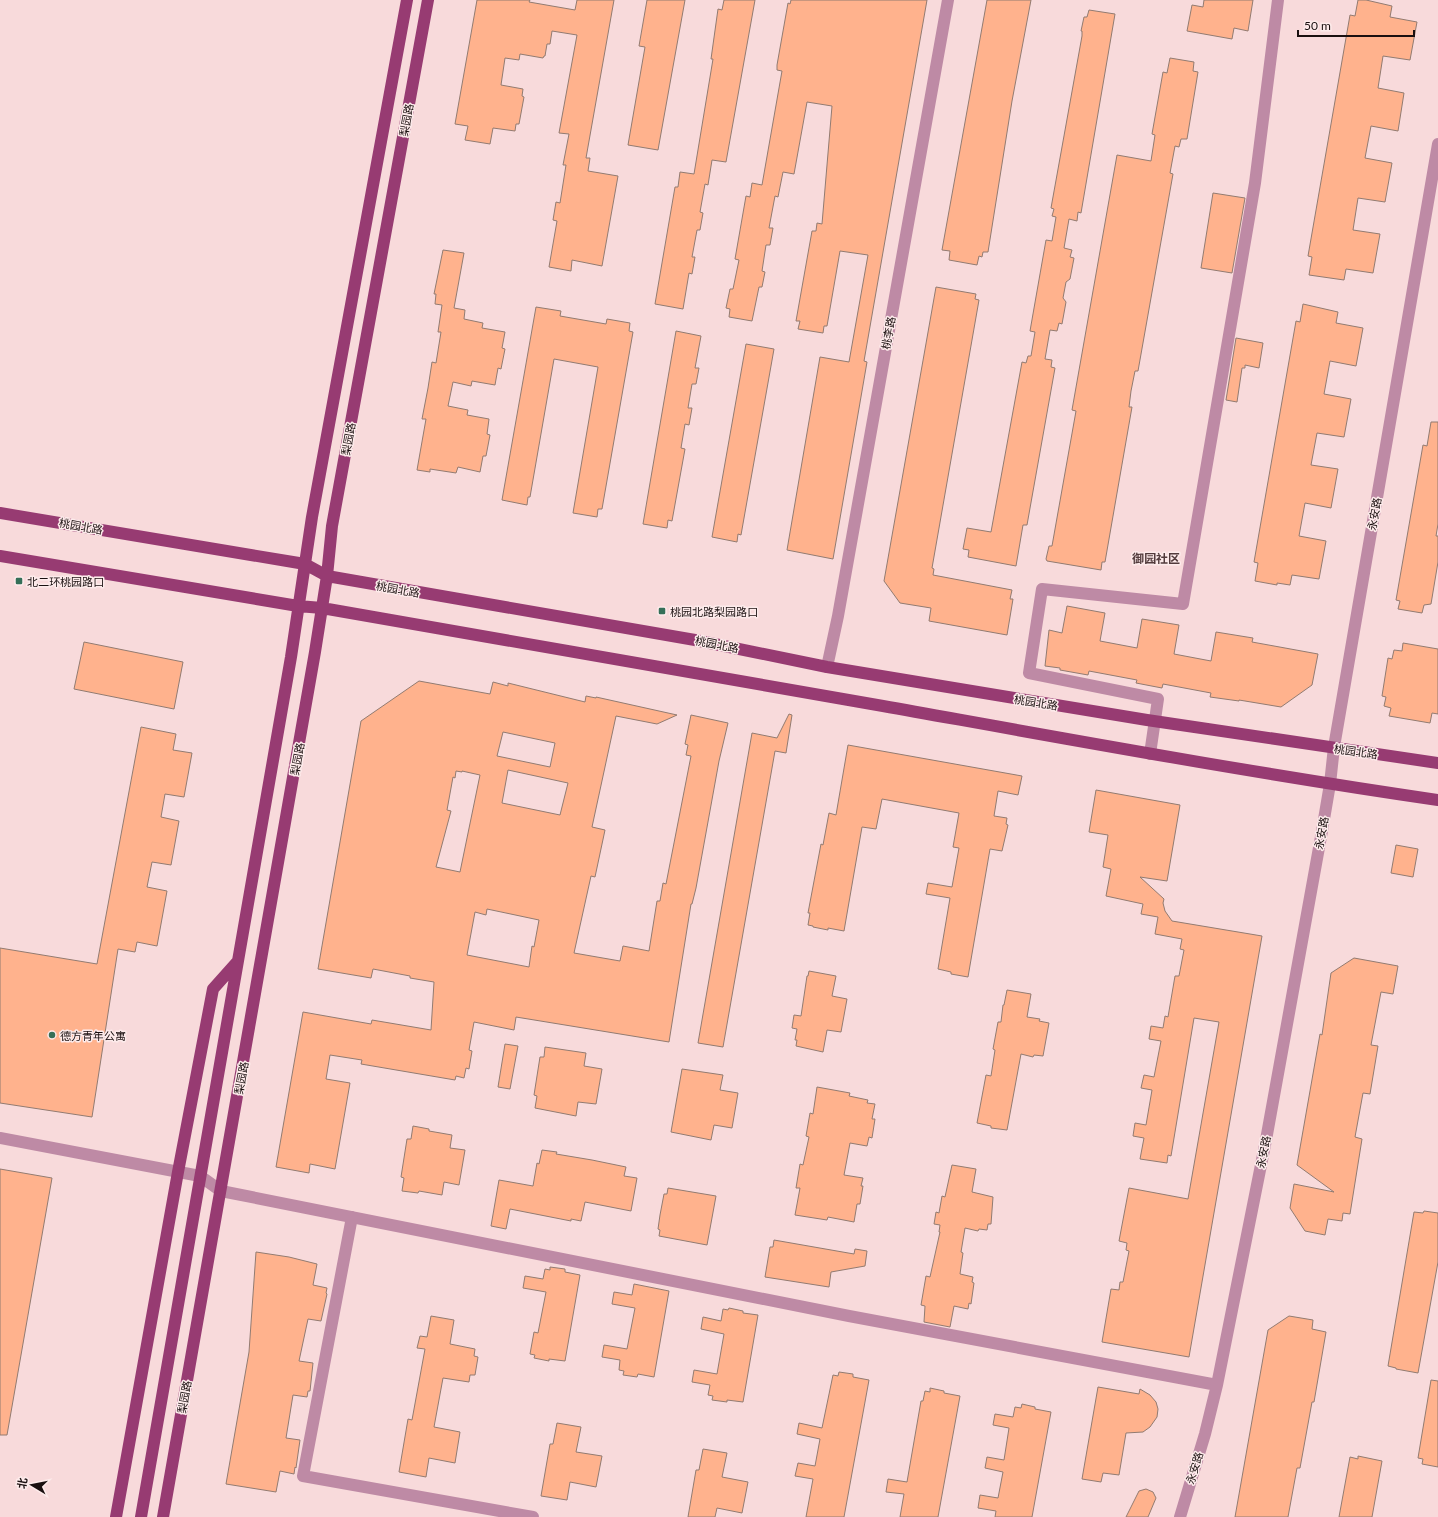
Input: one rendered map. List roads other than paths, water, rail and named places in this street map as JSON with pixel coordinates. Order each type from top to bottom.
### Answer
[{"type":"main road","name":"梨园路","points":[[141,1517],[291,657],[305,564],[407,0]]},
{"type":"main road","name":"梨园路","points":[[162,1517],[221,1191],[322,608],[332,526],[428,0]]},
{"type":"main road","name":"桃园北路","points":[[0,512],[305,564],[327,576],[695,640],[827,667],[1154,721],[1438,763]]},
{"type":"main road","points":[[0,556],[298,606],[322,608],[688,671],[1150,754],[1330,784],[1438,800]]},
{"type":"main road","points":[[116,1517],[178,1172],[213,989],[238,961]]},
{"type":"street","name":"桃李路","points":[[827,667],[838,616],[948,0]]},
{"type":"street","points":[[1150,754],[1158,699],[1029,673],[1042,589],[1183,604],[1255,183],[1278,0]]},
{"type":"street","name":"永安路","points":[[1180,1517],[1205,1434],[1217,1385],[1266,1140],[1330,784],[1334,748],[1438,144]]},
{"type":"street","points":[[0,1138],[200,1176],[221,1191],[849,1316],[1217,1385]]},
{"type":"street","points":[[352,1217],[303,1476],[533,1517]]},
{"type":"place","name":"北二环桃园路口","points":[[19,581]]},
{"type":"place","name":"桃园北路梨园路口","points":[[662,611]]},
{"type":"place","name":"德方青年公寓","points":[[52,1035]]},
{"type":"district","name":"御园社区","points":[[1156,558]]}]
